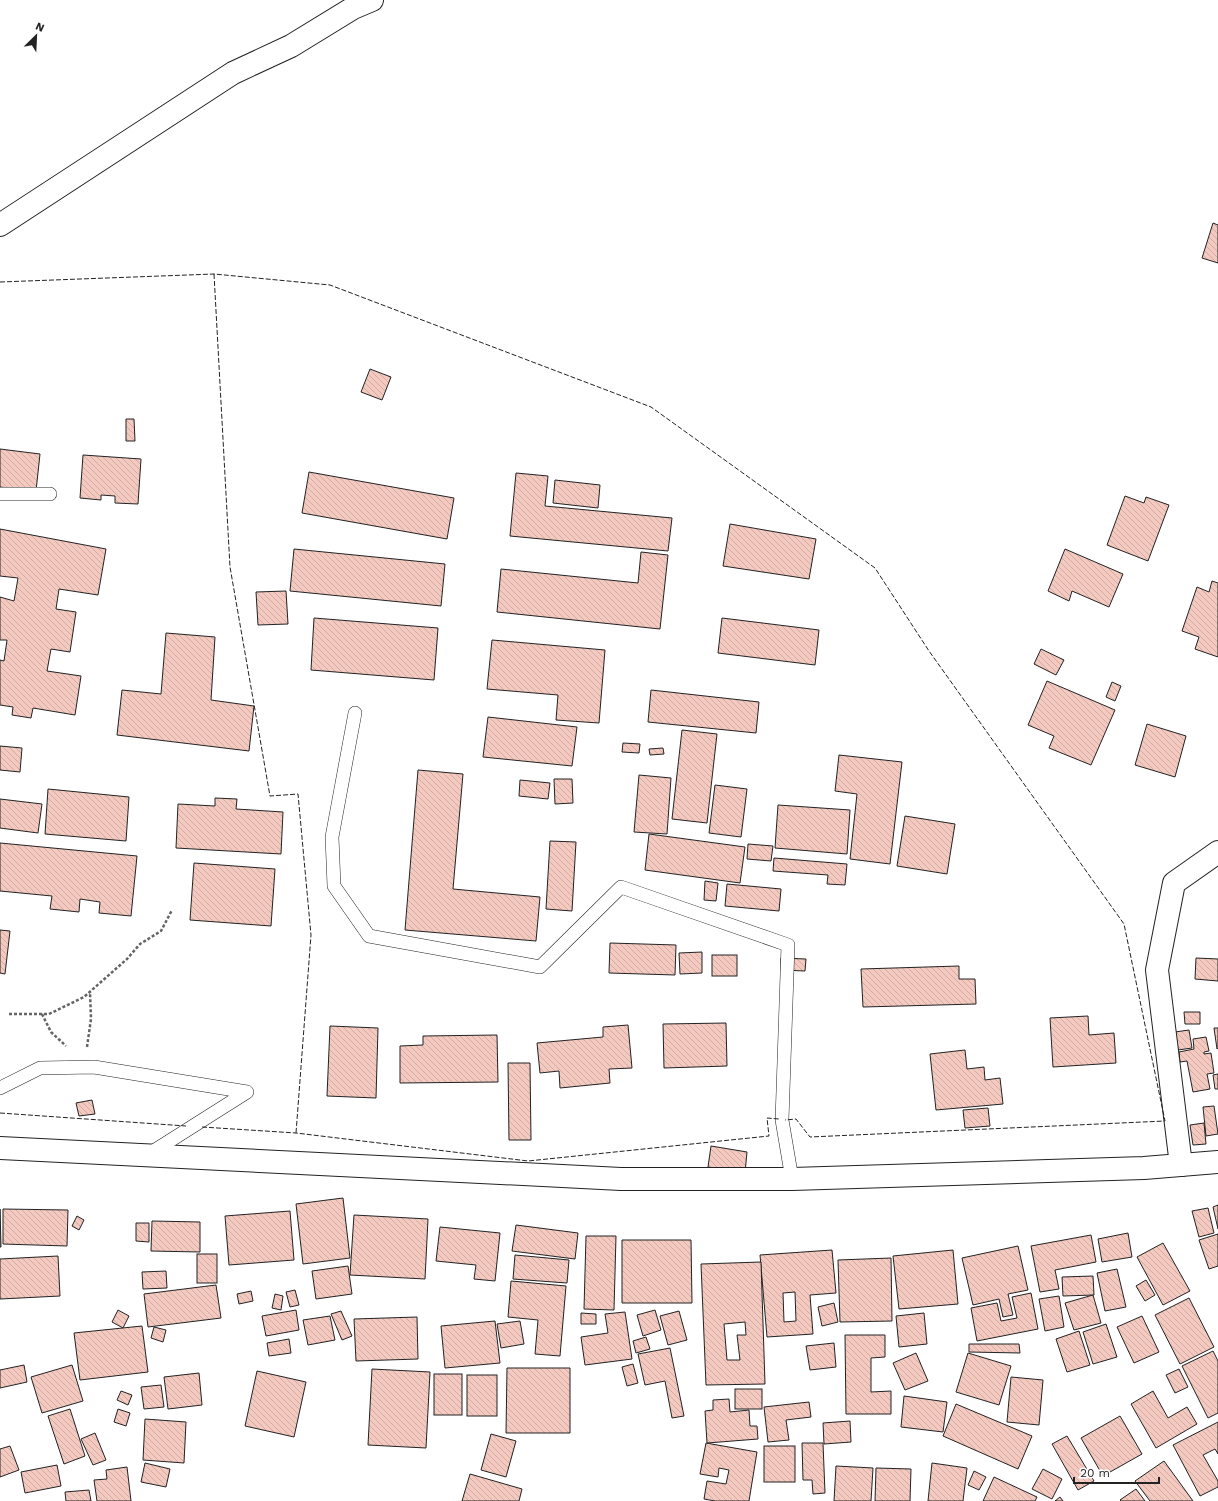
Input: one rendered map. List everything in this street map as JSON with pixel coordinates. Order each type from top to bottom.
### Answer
[{"type":"street","points":[[0,225],[233,73],[291,46],[354,8],[372,0]]},
{"type":"street","points":[[1181,1165],[1157,970],[1174,883],[1218,852]]},
{"type":"street","points":[[0,1148],[620,1179],[792,1179],[1144,1168],[1218,1162]]},
{"type":"lane","points":[[0,494],[50,494]]},
{"type":"lane","points":[[355,713],[332,837],[334,886],[369,936],[540,967],[621,887],[788,945],[782,1120],[792,1179]]},
{"type":"lane","points":[[0,1088],[40,1068],[94,1067],[247,1092],[148,1155]]},
{"type":"path","points":[[9,1014],[49,1014],[84,997],[127,959],[140,944],[161,931],[172,910]]},
{"type":"path","points":[[87,1052],[91,1019],[90,992]]},
{"type":"path","points":[[42,1013],[51,1032],[69,1048]]},
{"type":"building","points":[[1213,223],[1218,225],[1218,263],[1202,258]]},
{"type":"building","points":[[370,369],[391,377],[382,400],[361,392]]},
{"type":"building","points":[[126,419],[134,419],[135,441],[126,441]]},
{"type":"building","points":[[0,449],[40,454],[36,491],[0,487]]},
{"type":"building","points":[[83,455],[141,459],[138,504],[115,503],[115,496],[101,495],[101,500],[80,498]]},
{"type":"building","points":[[309,472],[454,498],[447,539],[302,513]]},
{"type":"building","points":[[516,473],[548,476],[545,506],[672,518],[668,551],[510,536]]},
{"type":"building","points":[[555,480],[600,485],[598,508],[553,503]]},
{"type":"building","points":[[1125,496],[1144,503],[1146,497],[1169,505],[1148,561],[1107,545]]},
{"type":"building","points":[[730,524],[816,539],[809,579],[723,566]]},
{"type":"building","points":[[0,529],[106,549],[98,595],[59,589],[56,609],[76,612],[70,652],[51,649],[47,671],[81,676],[75,715],[33,708],[31,718],[12,715],[13,707],[0,705],[0,660],[4,661],[7,640],[0,640],[0,597],[14,601],[18,578],[0,576]]},
{"type":"building","points":[[294,549],[445,564],[441,606],[290,591]]},
{"type":"building","points":[[1065,549],[1123,574],[1109,607],[1072,591],[1069,601],[1048,591]]},
{"type":"building","points":[[641,552],[668,555],[660,629],[497,612],[501,569],[638,583]]},
{"type":"building","points":[[1212,581],[1218,583],[1218,657],[1195,649],[1199,637],[1182,631],[1197,587],[1209,592]]},
{"type":"building","points":[[286,591],[288,624],[258,625],[256,592]]},
{"type":"building","points":[[314,618],[438,628],[434,680],[311,670]]},
{"type":"building","points":[[722,618],[819,630],[815,665],[718,653]]},
{"type":"building","points":[[166,633],[215,637],[211,700],[254,706],[249,751],[117,735],[122,690],[161,694]]},
{"type":"building","points":[[492,640],[605,650],[599,723],[556,720],[558,695],[487,689]]},
{"type":"building","points":[[1041,649],[1064,660],[1056,675],[1034,664]]},
{"type":"building","points":[[1047,681],[1115,710],[1091,765],[1049,748],[1054,736],[1028,725]]},
{"type":"building","points":[[1112,682],[1121,686],[1115,701],[1106,697]]},
{"type":"building","points":[[651,690],[759,702],[756,733],[648,722]]},
{"type":"building","points":[[488,717],[577,727],[572,766],[483,757]]},
{"type":"building","points":[[1147,724],[1186,736],[1175,777],[1135,765]]},
{"type":"building","points":[[682,730],[717,734],[707,823],[672,819]]},
{"type":"building","points":[[623,743],[640,744],[639,753],[622,752]]},
{"type":"building","points":[[0,746],[22,748],[20,772],[0,770]]},
{"type":"building","points":[[663,748],[664,754],[650,755],[649,749]]},
{"type":"building","points":[[839,755],[902,762],[890,864],[850,859],[857,794],[835,791]]},
{"type":"building","points":[[418,770],[463,774],[453,889],[540,897],[536,941],[405,930]]},
{"type":"building","points":[[639,775],[671,778],[667,834],[634,832]]},
{"type":"building","points":[[554,779],[572,779],[573,803],[555,804]]},
{"type":"building","points":[[520,780],[550,783],[548,799],[519,796]]},
{"type":"building","points":[[715,785],[747,789],[741,837],[709,833]]},
{"type":"building","points":[[48,789],[129,797],[126,841],[45,834]]},
{"type":"building","points":[[215,798],[237,799],[236,809],[283,812],[281,854],[176,848],[178,804],[215,806]]},
{"type":"building","points":[[0,799],[42,804],[38,833],[0,828]]},
{"type":"building","points":[[778,805],[850,810],[847,854],[775,848]]},
{"type":"building","points":[[905,816],[955,824],[947,874],[897,866]]},
{"type":"building","points":[[649,834],[745,847],[740,883],[645,870]]},
{"type":"building","points":[[550,841],[576,842],[572,911],[546,909]]},
{"type":"building","points":[[0,843],[137,856],[131,916],[99,913],[100,902],[80,899],[79,912],[50,909],[52,896],[0,891]]},
{"type":"building","points":[[748,844],[773,846],[771,861],[747,859]]},
{"type":"building","points":[[774,858],[847,864],[845,885],[827,884],[828,875],[773,871]]},
{"type":"building","points":[[194,863],[275,869],[271,926],[190,920]]},
{"type":"building","points":[[705,881],[718,883],[716,901],[704,900]]},
{"type":"building","points":[[727,884],[781,889],[779,911],[725,906]]},
{"type":"building","points":[[0,930],[10,931],[5,974],[0,973]]},
{"type":"building","points":[[610,943],[676,945],[675,975],[609,973]]},
{"type":"building","points":[[702,952],[702,973],[680,974],[679,953]]},
{"type":"building","points":[[712,955],[737,955],[737,976],[712,976]]},
{"type":"building","points":[[781,958],[806,959],[805,971],[781,970]]},
{"type":"building","points":[[1196,958],[1218,959],[1218,981],[1195,979]]},
{"type":"building","points":[[959,966],[959,979],[975,979],[976,1004],[863,1007],[861,969]]},
{"type":"building","points":[[1184,1012],[1200,1012],[1200,1024],[1185,1024]]},
{"type":"building","points":[[1088,1016],[1089,1035],[1114,1033],[1116,1063],[1053,1067],[1050,1018]]},
{"type":"building","points":[[726,1023],[727,1066],[664,1068],[663,1024]]},
{"type":"building","points":[[628,1025],[632,1068],[609,1069],[610,1083],[560,1088],[559,1071],[540,1073],[537,1043],[603,1037],[603,1027]]},
{"type":"building","points":[[330,1026],[378,1028],[376,1098],[327,1096]]},
{"type":"building","points":[[1214,1028],[1218,1028],[1217,1049]]},
{"type":"building","points":[[1189,1030],[1192,1048],[1178,1050],[1175,1032]]},
{"type":"building","points":[[497,1035],[498,1082],[400,1083],[400,1046],[423,1045],[423,1036]]},
{"type":"building","points":[[1206,1037],[1209,1051],[1204,1052],[1204,1054],[1211,1053],[1214,1073],[1207,1074],[1210,1089],[1193,1092],[1187,1061],[1180,1062],[1179,1052],[1194,1049],[1193,1039]]},
{"type":"building","points":[[965,1050],[967,1069],[984,1067],[985,1080],[1000,1078],[1003,1104],[936,1110],[930,1054]]},
{"type":"building","points":[[508,1063],[530,1063],[531,1140],[509,1140]]},
{"type":"building","points":[[1218,1074],[1218,1089],[1215,1089],[1213,1075]]},
{"type":"building","points":[[92,1100],[95,1114],[79,1116],[76,1103]]},
{"type":"building","points":[[1214,1106],[1218,1134],[1206,1136],[1203,1107]]},
{"type":"building","points":[[988,1108],[990,1126],[965,1128],[963,1110]]},
{"type":"building","points":[[1204,1123],[1206,1144],[1193,1145],[1190,1125]]},
{"type":"building","points":[[711,1146],[747,1152],[745,1173],[708,1167]]},
{"type":"building","points":[[343,1198],[350,1258],[303,1264],[296,1204]]},
{"type":"building","points":[[1218,1205],[1218,1229],[1213,1207]]},
{"type":"building","points":[[1208,1208],[1214,1233],[1199,1237],[1192,1211]]},
{"type":"building","points":[[0,1209],[1,1247],[0,1247]]},
{"type":"building","points":[[3,1209],[68,1210],[67,1246],[3,1244]]},
{"type":"building","points":[[290,1211],[294,1260],[229,1265],[225,1216]]},
{"type":"building","points":[[354,1215],[428,1219],[425,1279],[350,1275]]},
{"type":"building","points":[[77,1216],[84,1220],[79,1230],[72,1226]]},
{"type":"building","points":[[152,1221],[200,1222],[200,1252],[151,1251]]},
{"type":"building","points":[[136,1223],[149,1223],[149,1242],[136,1241]]},
{"type":"building","points":[[516,1225],[578,1233],[575,1259],[512,1251]]},
{"type":"building","points":[[440,1227],[500,1233],[495,1281],[474,1279],[476,1265],[436,1261]]},
{"type":"building","points":[[1128,1233],[1132,1257],[1102,1262],[1098,1239]]},
{"type":"building","points":[[1218,1234],[1218,1266],[1209,1269],[1199,1240]]},
{"type":"building","points":[[1091,1235],[1096,1262],[1055,1270],[1059,1289],[1040,1292],[1031,1246]]},
{"type":"building","points":[[586,1236],[616,1236],[614,1310],[584,1309]]},
{"type":"building","points":[[622,1240],[691,1240],[692,1303],[622,1303]]},
{"type":"building","points":[[1163,1243],[1190,1291],[1163,1305],[1137,1257]]},
{"type":"building","points":[[1018,1246],[1028,1290],[1008,1294],[1013,1315],[1003,1317],[999,1299],[973,1305],[962,1258]]},
{"type":"building","points":[[832,1250],[836,1293],[810,1295],[813,1334],[767,1337],[760,1255]],"holes":[[[795,1292],[796,1321],[784,1322],[783,1293]]]},
{"type":"building","points":[[953,1250],[958,1304],[899,1309],[893,1256]]},
{"type":"building","points":[[197,1254],[217,1254],[217,1283],[197,1283]]},
{"type":"building","points":[[515,1255],[569,1260],[567,1283],[513,1279]]},
{"type":"building","points":[[58,1256],[60,1296],[0,1299],[0,1259]]},
{"type":"building","points":[[891,1258],[892,1321],[840,1322],[838,1260]]},
{"type":"building","points":[[761,1262],[765,1384],[706,1385],[701,1264]],"holes":[[[745,1322],[746,1335],[737,1335],[740,1360],[727,1360],[724,1324]]]},
{"type":"building","points":[[348,1266],[352,1294],[316,1299],[312,1271]]},
{"type":"building","points":[[1117,1269],[1126,1307],[1105,1311],[1097,1273]]},
{"type":"building","points":[[166,1271],[167,1288],[143,1289],[142,1272]]},
{"type":"building","points":[[1093,1276],[1094,1295],[1063,1296],[1062,1277]]},
{"type":"building","points":[[1146,1280],[1155,1295],[1145,1301],[1136,1286]]},
{"type":"building","points":[[511,1281],[566,1286],[560,1356],[535,1354],[538,1320],[508,1317]]},
{"type":"building","points":[[216,1285],[221,1318],[148,1327],[144,1294]]},
{"type":"building","points":[[295,1290],[299,1305],[290,1307],[286,1292]]},
{"type":"building","points":[[251,1291],[253,1301],[239,1304],[237,1294]]},
{"type":"building","points":[[1031,1293],[1038,1329],[977,1341],[971,1308],[997,1303],[1001,1321],[1017,1318],[1012,1297]]},
{"type":"building","points":[[275,1294],[283,1296],[281,1310],[272,1308]]},
{"type":"building","points":[[1093,1295],[1101,1323],[1074,1330],[1065,1303]]},
{"type":"building","points":[[1059,1296],[1064,1327],[1045,1331],[1039,1299]]},
{"type":"building","points":[[1189,1298],[1214,1347],[1180,1364],[1155,1315]]},
{"type":"building","points":[[834,1303],[838,1322],[822,1326],[818,1307]]},
{"type":"building","points":[[118,1310],[129,1316],[123,1328],[112,1322]]},
{"type":"building","points":[[296,1310],[299,1330],[266,1336],[262,1316]]},
{"type":"building","points":[[655,1310],[661,1330],[643,1336],[637,1315]]},
{"type":"building","points":[[341,1311],[352,1336],[342,1340],[331,1314]]},
{"type":"building","points":[[679,1311],[687,1340],[668,1345],[660,1316]]},
{"type":"building","points":[[625,1312],[632,1359],[585,1365],[581,1337],[608,1333],[605,1314]]},
{"type":"building","points":[[581,1313],[596,1314],[596,1324],[581,1324]]},
{"type":"building","points":[[924,1313],[927,1344],[899,1347],[896,1316]]},
{"type":"building","points":[[330,1316],[335,1340],[308,1345],[303,1320]]},
{"type":"building","points":[[1142,1316],[1159,1352],[1134,1363],[1117,1327]]},
{"type":"building","points":[[417,1317],[418,1359],[356,1361],[354,1319]]},
{"type":"building","points":[[495,1321],[500,1363],[445,1368],[441,1326]]},
{"type":"building","points":[[520,1321],[524,1344],[501,1348],[497,1324]]},
{"type":"building","points":[[1106,1324],[1117,1357],[1093,1364],[1083,1332]]},
{"type":"building","points":[[142,1326],[148,1372],[80,1380],[74,1333]]},
{"type":"building","points":[[154,1327],[166,1330],[163,1342],[151,1338]]},
{"type":"building","points":[[1079,1331],[1090,1365],[1067,1372],[1056,1339]]},
{"type":"building","points":[[845,1335],[885,1335],[885,1357],[871,1358],[871,1392],[891,1391],[891,1414],[846,1414]]},
{"type":"building","points":[[646,1337],[650,1349],[636,1353],[633,1341]]},
{"type":"building","points":[[289,1339],[291,1353],[269,1356],[267,1343]]},
{"type":"building","points":[[834,1343],[836,1367],[810,1370],[806,1346]]},
{"type":"building","points":[[969,1344],[1019,1344],[1020,1353],[969,1352]]},
{"type":"building","points":[[670,1348],[684,1416],[672,1418],[665,1381],[645,1385],[638,1354]]},
{"type":"building","points":[[1213,1351],[1218,1361],[1218,1413],[1208,1418],[1182,1366]]},
{"type":"building","points":[[916,1353],[928,1381],[905,1390],[893,1363]]},
{"type":"building","points":[[968,1353],[1011,1366],[999,1405],[956,1392]]},
{"type":"building","points":[[633,1364],[638,1383],[627,1386],[622,1367]]},
{"type":"building","points":[[24,1365],[27,1382],[0,1388],[0,1370]]},
{"type":"building","points":[[72,1365],[83,1401],[42,1413],[31,1377]]},
{"type":"building","points":[[507,1368],[570,1368],[570,1433],[506,1433]]},
{"type":"building","points":[[372,1369],[430,1372],[426,1448],[368,1445]]},
{"type":"building","points":[[1179,1369],[1188,1387],[1175,1393],[1166,1375]]},
{"type":"building","points":[[257,1371],[306,1382],[294,1437],[245,1426]]},
{"type":"building","points":[[199,1373],[202,1405],[168,1409],[164,1377]]},
{"type":"building","points":[[434,1374],[462,1374],[462,1415],[434,1415]]},
{"type":"building","points":[[467,1375],[497,1375],[497,1416],[467,1416]]},
{"type":"building","points":[[1011,1377],[1043,1380],[1039,1425],[1007,1422]]},
{"type":"building","points":[[161,1385],[164,1407],[144,1409],[141,1387]]},
{"type":"building","points":[[735,1389],[762,1389],[762,1409],[735,1409]]},
{"type":"building","points":[[121,1391],[132,1395],[128,1405],[117,1400]]},
{"type":"building","points":[[1153,1391],[1168,1418],[1187,1407],[1197,1424],[1156,1448],[1131,1404]]},
{"type":"building","points":[[904,1396],[947,1402],[943,1432],[901,1427]]},
{"type":"building","points":[[729,1399],[730,1412],[749,1410],[750,1426],[757,1426],[758,1439],[707,1443],[705,1411],[713,1410],[713,1400]]},
{"type":"building","points":[[809,1402],[811,1417],[786,1420],[789,1440],[768,1442],[764,1407]]},
{"type":"building","points":[[956,1404],[1032,1436],[1018,1469],[943,1436]]},
{"type":"building","points":[[70,1409],[85,1456],[64,1464],[48,1416]]},
{"type":"building","points":[[118,1409],[130,1413],[126,1426],[114,1422]]},
{"type":"building","points":[[1120,1416],[1142,1454],[1103,1476],[1081,1438]]},
{"type":"building","points":[[145,1419],[186,1422],[184,1463],[143,1460]]},
{"type":"building","points":[[850,1421],[851,1442],[824,1444],[823,1423]]},
{"type":"building","points":[[1218,1422],[1218,1454],[1215,1449],[1203,1455],[1218,1481],[1218,1487],[1200,1496],[1173,1445]]},
{"type":"building","points":[[95,1433],[106,1460],[93,1465],[81,1439]]},
{"type":"building","points":[[491,1434],[516,1441],[506,1477],[481,1470]]},
{"type":"building","points":[[1067,1436],[1094,1481],[1078,1490],[1052,1444]]},
{"type":"building","points":[[706,1443],[757,1452],[749,1501],[715,1501],[704,1499],[707,1481],[726,1484],[729,1470],[719,1468],[718,1477],[700,1474]]},
{"type":"building","points":[[802,1443],[823,1443],[825,1493],[813,1494],[812,1480],[803,1480]]},
{"type":"building","points":[[10,1446],[19,1470],[0,1477],[0,1449]]},
{"type":"building","points":[[764,1446],[795,1446],[795,1482],[764,1482]]},
{"type":"building","points":[[1164,1461],[1193,1501],[1150,1501],[1135,1481]]},
{"type":"building","points":[[145,1463],[170,1469],[166,1487],[141,1482]]},
{"type":"building","points":[[932,1463],[967,1468],[963,1501],[928,1501]]},
{"type":"building","points":[[57,1465],[61,1486],[25,1493],[21,1472]]},
{"type":"building","points":[[836,1466],[873,1468],[871,1501],[834,1501]]},
{"type":"building","points":[[127,1467],[131,1501],[97,1501],[94,1480],[107,1479],[106,1470]]},
{"type":"building","points":[[876,1468],[911,1469],[910,1501],[875,1501]]},
{"type":"building","points":[[1043,1469],[1062,1479],[1052,1499],[1032,1489]]},
{"type":"building","points":[[974,1471],[986,1477],[979,1490],[968,1485]]},
{"type":"building","points":[[470,1474],[522,1489],[519,1501],[462,1501]]},
{"type":"building","points":[[994,1477],[1037,1497],[1035,1501],[983,1501]]},
{"type":"building","points":[[1136,1489],[1145,1501],[1120,1500]]},
{"type":"building","points":[[89,1490],[91,1501],[66,1501],[65,1492]]},
{"type":"building","points":[[1060,1497],[1063,1501],[1055,1501]]},
{"type":"fence","points":[[214,274],[230,567],[270,796],[298,794],[311,935],[296,1133]]},
{"type":"fence","points":[[0,282],[214,274],[330,285],[651,407],[875,568],[929,651],[1124,924],[1165,1121],[810,1137],[796,1119],[785,1120]]},
{"type":"fence","points":[[0,1113],[186,1126]]},
{"type":"fence","points":[[202,1127],[296,1133],[528,1161],[769,1136],[767,1118],[779,1119]]}]
